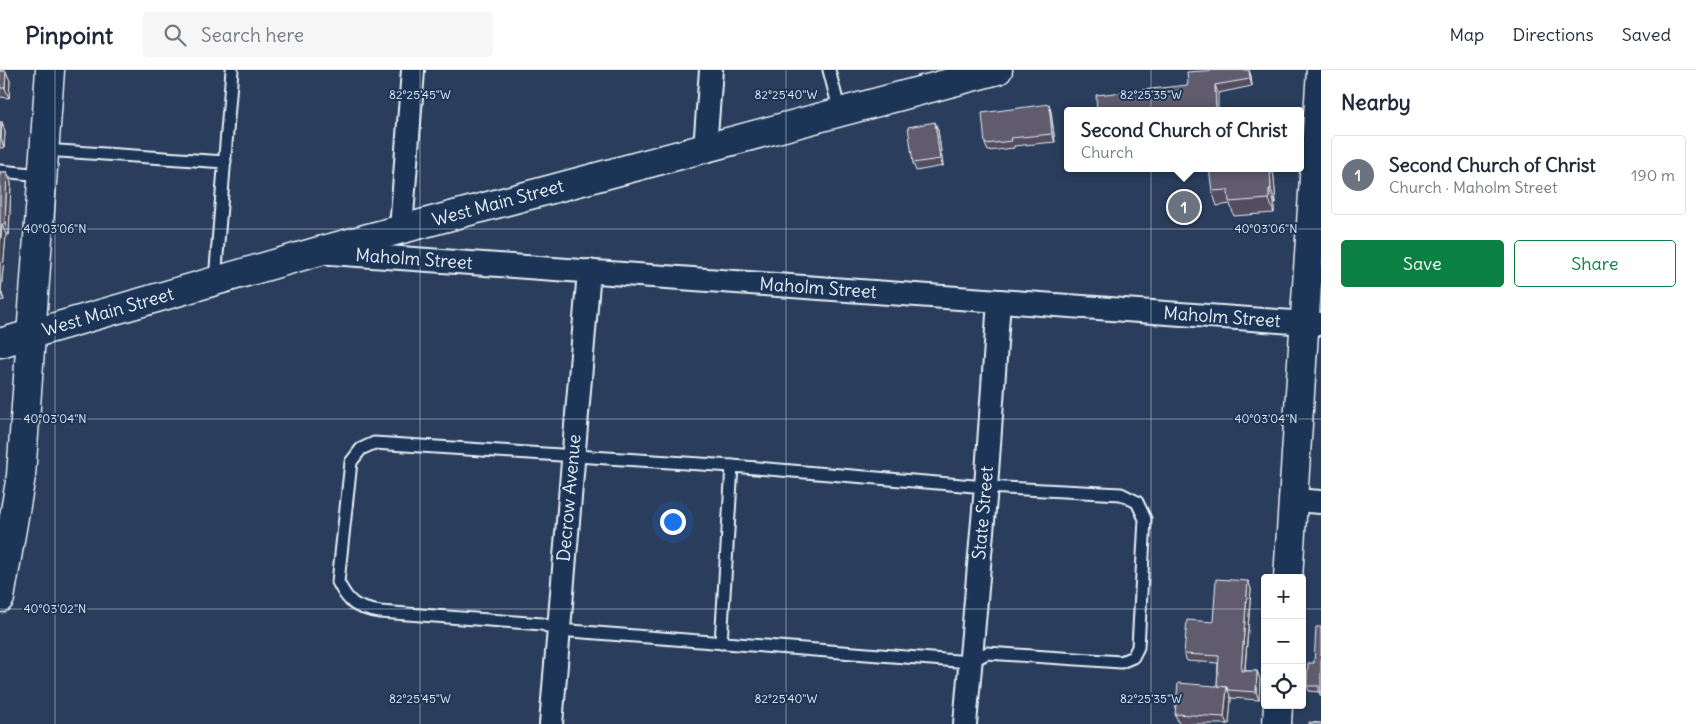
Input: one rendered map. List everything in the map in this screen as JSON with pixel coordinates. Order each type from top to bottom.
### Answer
[{"type":"main road","points":[[0,598],[22,476],[30,334],[50,70]]},
{"type":"main road","name":"West Main Street","points":[[0,342],[316,252],[998,70]]},
{"type":"main road","points":[[1288,574],[1294,500],[1313,324],[1321,79]]},
{"type":"main road","points":[[1277,724],[1278,709]]},
{"type":"street","points":[[401,229],[413,70]]},
{"type":"street","points":[[705,148],[711,70]]},
{"type":"street","name":"Maholm Street","points":[[316,252],[1313,324]]},
{"type":"street","name":"Decrow Avenue","points":[[551,724],[589,271]]},
{"type":"street","name":"State Street","points":[[965,724],[986,487],[998,301]]},
{"type":"street","points":[[1294,500],[1321,502]]},
{"type":"lane","points":[[215,280],[232,70]]},
{"type":"lane","points":[[829,70],[840,112]]},
{"type":"lane","points":[[0,172],[43,163],[225,162]]},
{"type":"lane","points":[[374,443],[732,466],[986,487],[1122,494],[1137,502],[1145,519],[1138,647],[1133,657],[1121,662],[987,653],[970,662],[558,630],[542,624],[362,609],[347,600],[338,582],[351,462],[361,449],[374,443]]},
{"type":"lane","points":[[721,643],[732,466]]},
{"type":"building","points":[[0,70],[6,71],[5,88],[0,88]]},
{"type":"building","points":[[1249,70],[1250,79],[1215,85],[1216,107],[1097,107],[1096,95],[1188,85],[1187,72]]},
{"type":"building","points":[[1049,104],[1052,134],[1011,138],[1012,141],[985,144],[982,113]]},
{"type":"building","points":[[0,122],[2,122],[1,138],[0,138]]},
{"type":"building","points":[[935,122],[940,159],[913,163],[908,127]]},
{"type":"building","points":[[0,172],[7,172],[5,224],[2,224],[0,247]]},
{"type":"building","points":[[1210,172],[1270,172],[1271,189],[1269,189],[1269,199],[1229,202],[1228,190],[1212,191]]},
{"type":"building","points":[[1216,579],[1248,581],[1241,671],[1257,671],[1256,692],[1228,690],[1227,687],[1217,686],[1219,656],[1184,654],[1187,620],[1213,622]]},
{"type":"building","points":[[1316,627],[1321,627],[1321,692],[1319,692],[1319,686],[1307,686],[1308,663],[1314,663]]},
{"type":"building","points":[[1178,683],[1227,687],[1224,717],[1175,714]]},
{"type":"building","points":[[1309,722],[1321,723],[1321,724],[1309,724]]},
{"type":"place","name":"Second Church of Christ","points":[[1184,207]]}]
